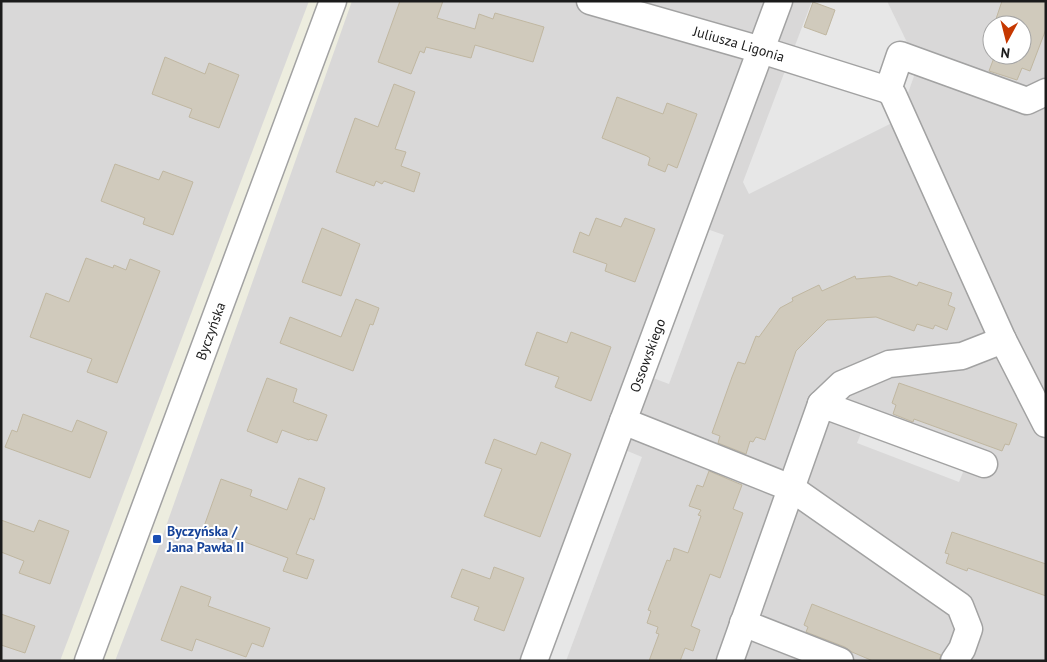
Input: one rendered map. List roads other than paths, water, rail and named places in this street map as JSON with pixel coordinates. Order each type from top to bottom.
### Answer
[{"type":"street","name":"Byczyńska","points":[[88,661],[333,1]]},
{"type":"street","name":"Juliusza Ligonia","points":[[590,1],[761,50],[888,90]]},
{"type":"street","name":"Ossowskiego","points":[[534,661],[779,1]]},
{"type":"street","points":[[1046,92],[1027,101],[900,55],[888,90],[893,95],[1003,340],[1046,424]]},
{"type":"street","points":[[730,661],[821,404],[842,384],[890,364],[962,356],[1003,340]]},
{"type":"street","points":[[821,404],[984,464]]},
{"type":"street","points":[[623,421],[791,488],[960,606],[970,628],[962,649],[954,661]]},
{"type":"street","points":[[743,623],[840,661]]},
{"type":"place","name":"Byczyńska / Jana Pawła II","points":[[157,539]]}]
